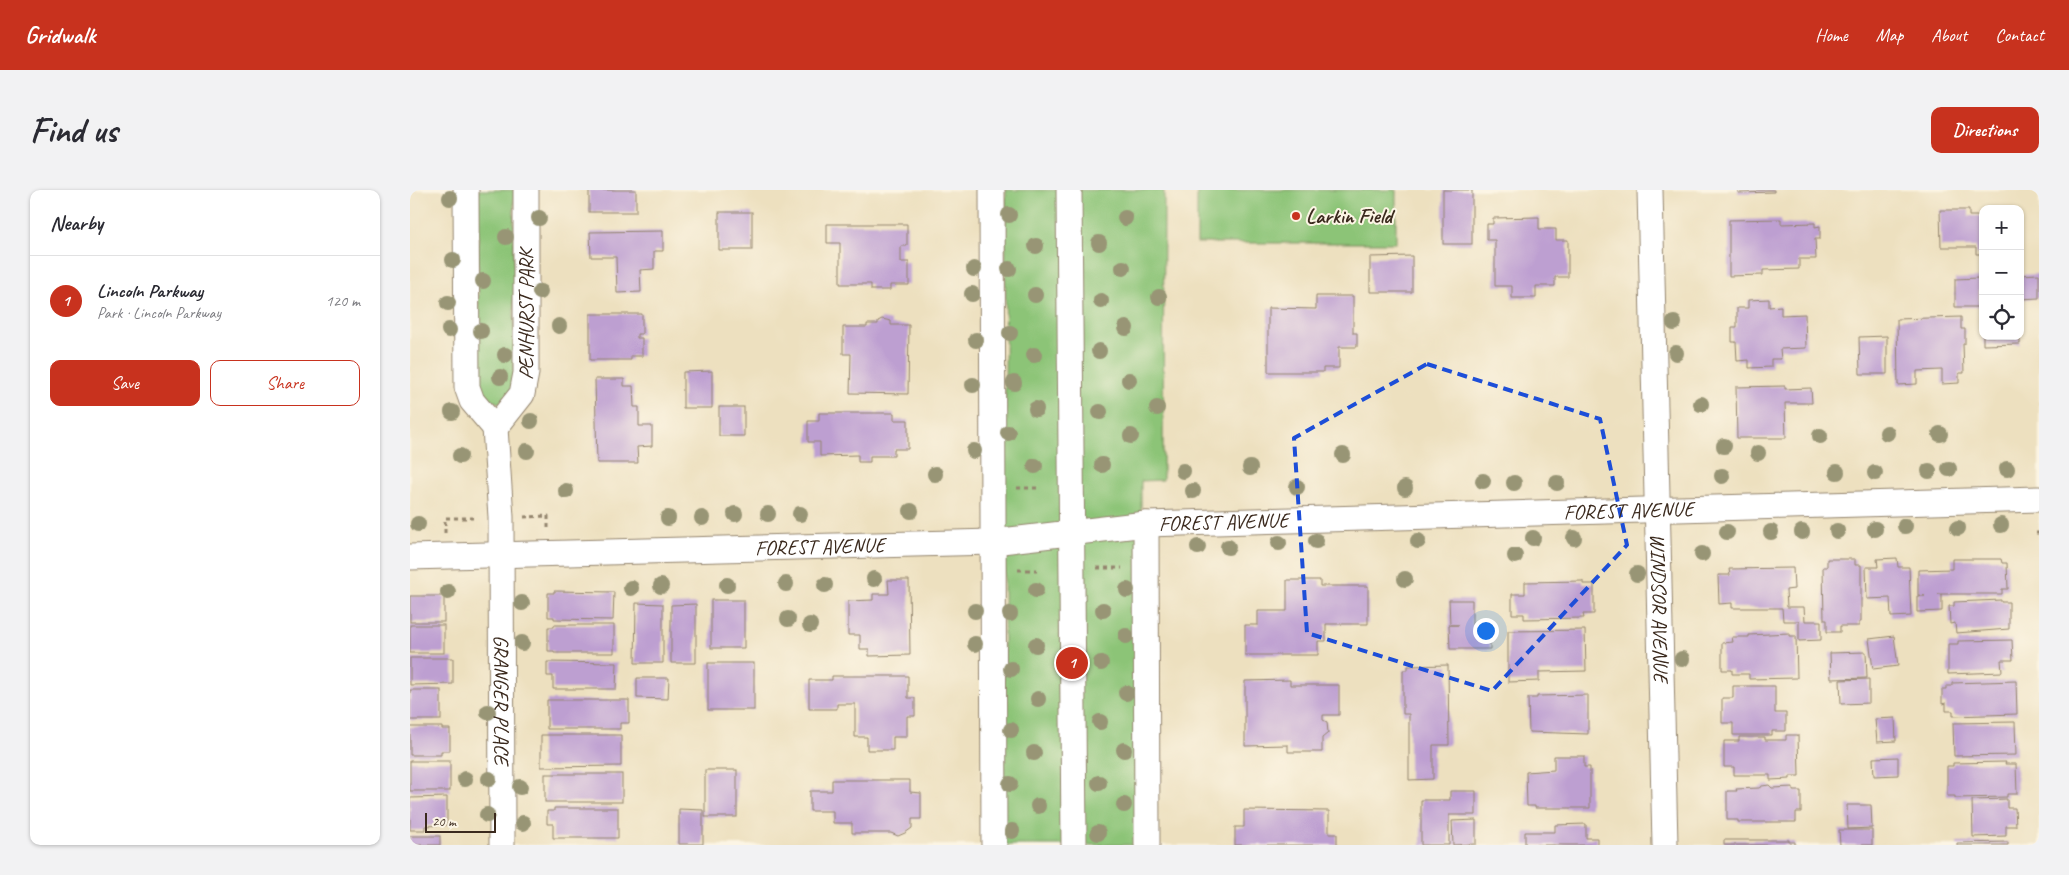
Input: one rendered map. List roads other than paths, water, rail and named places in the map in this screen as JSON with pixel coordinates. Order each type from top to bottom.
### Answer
[{"type":"street","points":[[466,190],[467,388],[472,401],[495,428],[502,555]]},
{"type":"street","name":"PENHURST PARK","points":[[495,428],[522,394],[526,373],[526,190]]},
{"type":"street","points":[[992,190],[994,845]]},
{"type":"street","points":[[1069,190],[1074,845]]},
{"type":"street","name":"WINDSOR AVENUE","points":[[1650,190],[1659,510],[1665,845]]},
{"type":"street","name":"FOREST AVENUE","points":[[410,557],[993,542],[1146,524],[2039,499]]},
{"type":"street","points":[[1146,524],[1147,845]]},
{"type":"street","name":"GRANGER PLACE","points":[[502,555],[502,845]]},
{"type":"place","name":"Larkin Field","points":[[1296,216]]},
{"type":"place","name":"Lincoln Parkway","points":[[1072,663]]}]
